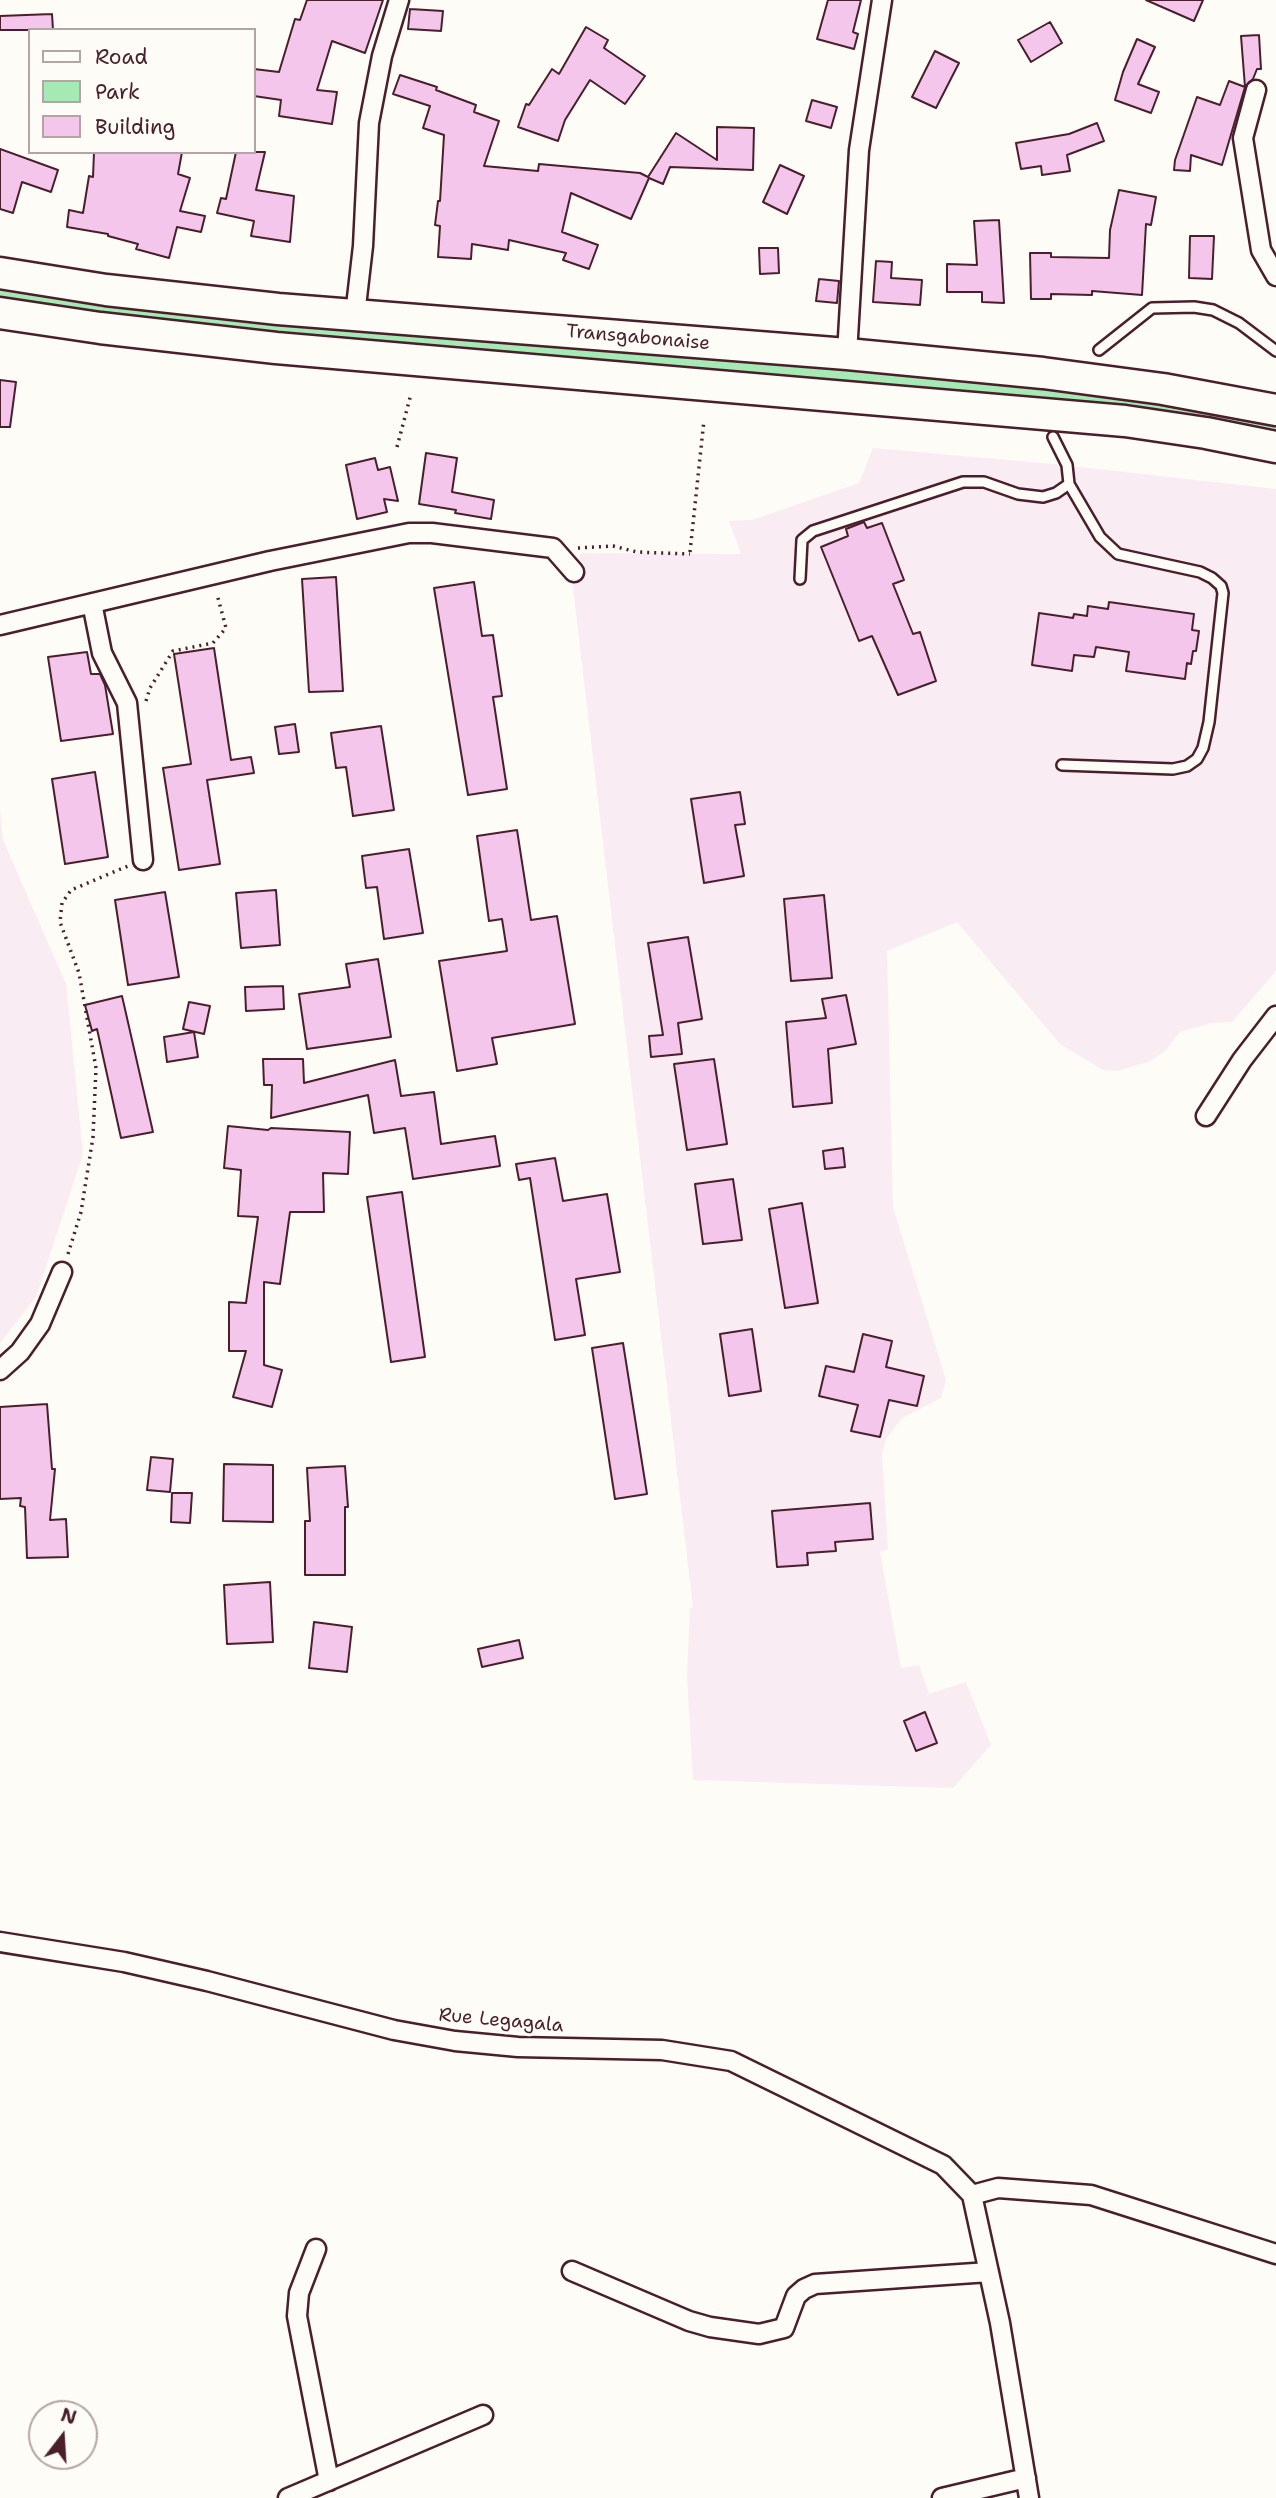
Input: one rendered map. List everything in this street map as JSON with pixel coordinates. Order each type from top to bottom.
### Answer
[{"type":"highway","name":"Transgabonaise","points":[[0,273],[106,290],[355,315],[847,354],[1043,373],[1163,389],[1276,410]]},
{"type":"highway","name":"Transgabonaise","points":[[0,313],[100,328],[275,348],[1125,421],[1276,447]]},
{"type":"street","points":[[355,315],[363,246],[369,123],[382,56],[399,0]]},
{"type":"street","points":[[847,354],[859,150],[882,0]]},
{"type":"street","points":[[1256,90],[1243,138],[1261,250],[1276,276]]},
{"type":"street","points":[[0,625],[212,575],[409,533],[432,533],[553,548],[574,572]]},
{"type":"street","points":[[92,603],[103,653],[127,704],[143,860]]},
{"type":"street","points":[[1206,1116],[1242,1060],[1276,1016]]},
{"type":"street","points":[[0,1370],[20,1352],[40,1324],[62,1272]]},
{"type":"street","name":"Rue Legagala","points":[[0,1942],[124,1962],[394,2030],[455,2041],[518,2047],[662,2050],[731,2061],[943,2165],[972,2194]]},
{"type":"street","points":[[1029,2498],[1000,2323],[972,2194],[998,2188],[1091,2195],[1276,2254]]},
{"type":"street","points":[[316,2249],[301,2285],[297,2316],[329,2481]]},
{"type":"street","points":[[572,2271],[689,2321],[759,2334],[785,2328],[796,2296],[816,2284],[989,2272]]},
{"type":"street","points":[[288,2498],[483,2415]]},
{"type":"street","points":[[942,2498],[1026,2478]]},
{"type":"lane","points":[[1099,350],[1152,308],[1181,306],[1213,310],[1239,323],[1276,351]]},
{"type":"lane","points":[[1053,437],[1067,465],[1069,484],[1100,537],[1118,554],[1200,572],[1221,586],[1223,593],[1209,722],[1203,748],[1197,760],[1187,766],[1173,769],[1062,765]]},
{"type":"lane","points":[[800,579],[802,540],[813,531],[963,482],[984,482],[1017,494],[1043,497],[1056,494],[1069,484]]},
{"type":"path","points":[[397,447],[411,394]]},
{"type":"path","points":[[553,548],[613,546],[637,552],[690,554],[704,420]]},
{"type":"path","points":[[143,712],[150,688],[173,651],[213,643],[226,628],[212,575]]},
{"type":"path","points":[[62,1272],[81,1212],[93,1137],[96,1068],[79,973],[60,922],[62,903],[71,890],[143,860]]},
{"type":"shaded area","points":[[873,448],[1053,464],[1276,489],[1276,971],[1232,1022],[1211,1023],[1180,1032],[1164,1052],[1148,1062],[1117,1071],[1103,1070],[1060,1044],[957,922],[887,951],[893,1207],[946,1380],[941,1398],[902,1418],[886,1439],[882,1455],[888,1549],[880,1552],[901,1668],[919,1665],[929,1694],[966,1682],[991,1745],[953,1788],[693,1780],[687,1675],[690,1608],[693,1607],[572,579],[581,553],[741,554],[729,521],[752,520],[859,483]]},
{"type":"shaded area","points":[[0,811],[3,840],[66,984],[83,1154],[36,1297],[0,1343]]},
{"type":"green space","points":[[0,288],[104,304],[276,324],[816,368],[1108,396],[1276,424],[1276,434],[102,316],[0,300]]},
{"type":"building","points":[[307,0],[383,0],[365,53],[332,41],[317,90],[337,92],[332,124],[279,116],[281,100],[256,96],[256,69],[279,72],[295,19],[300,20]]},
{"type":"building","points":[[828,0],[861,0],[853,32],[858,34],[854,49],[817,39]]},
{"type":"building","points":[[1146,0],[1203,0],[1194,21]]},
{"type":"building","points":[[410,9],[443,11],[441,31],[408,29]]},
{"type":"building","points":[[52,14],[53,28],[0,30],[0,16]]},
{"type":"building","points":[[1050,22],[1062,43],[1031,62],[1018,40]]},
{"type":"building","points":[[586,27],[608,40],[604,48],[645,76],[625,104],[590,80],[565,120],[558,141],[518,127],[526,104],[529,105],[552,69],[559,74]]},
{"type":"building","points":[[1259,35],[1261,69],[1257,69],[1253,79],[1245,87],[1241,36]]},
{"type":"building","points":[[1137,39],[1155,47],[1138,84],[1159,92],[1151,113],[1115,100]]},
{"type":"building","points":[[935,51],[959,63],[936,108],[912,97]]},
{"type":"building","points":[[400,75],[437,87],[436,90],[476,105],[474,112],[499,121],[484,166],[538,171],[539,164],[640,173],[648,177],[676,133],[717,160],[717,127],[754,128],[753,170],[670,167],[663,184],[649,178],[631,219],[571,193],[562,232],[598,245],[589,269],[563,260],[566,253],[509,240],[508,250],[472,244],[471,259],[438,257],[440,226],[435,225],[440,201],[444,135],[423,128],[430,106],[393,94]]},
{"type":"building","points":[[1229,81],[1245,87],[1222,165],[1191,155],[1190,171],[1174,170],[1197,97],[1220,105]]},
{"type":"building","points":[[812,100],[837,107],[831,128],[806,121]]},
{"type":"building","points":[[1097,123],[1104,141],[1067,155],[1070,171],[1042,175],[1041,166],[1021,169],[1016,143],[1069,134]]},
{"type":"building","points":[[0,149],[58,170],[51,192],[22,182],[13,213],[0,209]]},
{"type":"building","points":[[265,152],[256,190],[294,196],[290,242],[251,236],[254,221],[217,213],[221,198],[226,199],[236,154]]},
{"type":"building","points":[[94,154],[182,154],[178,174],[190,178],[180,211],[205,216],[201,232],[177,227],[169,258],[136,249],[138,244],[108,234],[67,227],[69,210],[83,213],[89,176],[93,177]]},
{"type":"building","points":[[780,165],[804,176],[787,214],[763,202]]},
{"type":"building","points":[[1119,190],[1156,197],[1151,225],[1146,224],[1142,295],[1092,291],[1092,295],[1051,294],[1051,299],[1031,299],[1030,253],[1051,253],[1051,257],[1109,258],[1110,230]]},
{"type":"building","points":[[999,220],[1004,303],[982,302],[982,292],[947,292],[947,264],[977,265],[974,221]]},
{"type":"building","points":[[1190,236],[1214,236],[1212,279],[1189,278]]},
{"type":"building","points":[[759,248],[778,248],[779,273],[760,274]]},
{"type":"building","points":[[876,261],[892,262],[891,278],[922,280],[920,305],[873,302]]},
{"type":"building","points":[[819,279],[839,281],[837,303],[816,301]]},
{"type":"building","points":[[0,380],[16,382],[10,427],[0,427]]},
{"type":"building","points":[[426,453],[457,458],[452,492],[494,500],[491,519],[419,504]]},
{"type":"building","points":[[375,458],[378,470],[390,467],[398,501],[384,499],[387,512],[357,519],[346,465]]},
{"type":"building","points":[[864,522],[867,528],[882,523],[904,580],[893,584],[913,634],[920,632],[936,681],[898,695],[872,636],[859,641],[821,547],[848,536],[846,529]]},
{"type":"building","points":[[336,577],[343,691],[309,692],[302,579]]},
{"type":"building","points":[[474,582],[482,636],[493,635],[502,696],[493,697],[507,789],[468,795],[434,588]]},
{"type":"building","points":[[1109,602],[1194,614],[1192,630],[1199,631],[1196,651],[1193,651],[1191,664],[1187,663],[1185,679],[1126,671],[1129,652],[1096,647],[1094,657],[1074,655],[1072,671],[1032,665],[1039,613],[1073,618],[1074,614],[1087,616],[1088,606],[1108,609]]},
{"type":"building","points":[[214,648],[231,760],[251,757],[254,773],[207,780],[220,864],[179,870],[163,768],[191,764],[174,654]]},
{"type":"building","points":[[87,652],[91,674],[100,674],[105,685],[113,734],[61,741],[48,657]]},
{"type":"building","points":[[295,724],[299,752],[279,754],[275,727]]},
{"type":"building","points":[[381,726],[394,810],[353,816],[346,767],[336,768],[331,733]]},
{"type":"building","points":[[95,772],[108,857],[65,864],[52,779]]},
{"type":"building","points":[[740,792],[745,824],[735,825],[744,876],[704,883],[691,799]]},
{"type":"building","points":[[517,830],[531,920],[557,916],[575,1024],[492,1038],[497,1064],[457,1071],[439,961],[507,951],[502,919],[489,921],[477,836]]},
{"type":"building","points":[[409,849],[423,933],[384,939],[377,887],[366,888],[362,856]]},
{"type":"building","points":[[276,890],[280,945],[241,948],[236,893]]},
{"type":"building","points":[[165,892],[179,977],[128,985],[115,900]]},
{"type":"building","points":[[824,895],[832,978],[791,981],[784,899]]},
{"type":"building","points":[[688,937],[702,1019],[678,1023],[682,1054],[651,1057],[649,1036],[663,1035],[648,943]]},
{"type":"building","points":[[378,959],[391,1037],[307,1049],[299,994],[350,987],[346,964]]},
{"type":"building","points":[[283,986],[284,1009],[246,1011],[245,987]]},
{"type":"building","points":[[846,995],[856,1044],[828,1049],[832,1103],[793,1107],[786,1022],[826,1018],[822,999]]},
{"type":"building","points":[[122,996],[153,1132],[121,1138],[97,1029],[92,1031],[85,1005]]},
{"type":"building","points":[[189,1002],[210,1006],[204,1034],[183,1029]]},
{"type":"building","points":[[194,1032],[198,1057],[167,1062],[164,1037]]},
{"type":"building","points":[[263,1059],[303,1059],[304,1083],[395,1060],[401,1096],[434,1092],[441,1144],[495,1136],[500,1166],[413,1179],[405,1128],[374,1133],[368,1095],[271,1118],[272,1085],[264,1085]]},
{"type":"building","points":[[714,1059],[727,1144],[687,1150],[674,1064]]},
{"type":"building","points":[[228,1126],[350,1132],[348,1174],[323,1173],[324,1212],[290,1212],[280,1284],[264,1282],[264,1365],[282,1370],[272,1407],[233,1397],[246,1351],[229,1351],[229,1302],[246,1303],[258,1217],[238,1216],[241,1170],[224,1168]]},
{"type":"building","points":[[843,1148],[845,1167],[825,1169],[823,1151]]},
{"type":"building","points":[[555,1158],[563,1201],[607,1194],[620,1272],[576,1279],[585,1335],[555,1340],[530,1178],[519,1180],[516,1164]]},
{"type":"building","points":[[733,1179],[742,1240],[703,1244],[695,1184]]},
{"type":"building","points":[[402,1192],[425,1357],[391,1362],[367,1197]]},
{"type":"building","points":[[802,1203],[818,1303],[785,1308],[769,1209]]},
{"type":"building","points":[[752,1329],[761,1391],[729,1396],[720,1334]]},
{"type":"building","points":[[863,1334],[892,1341],[886,1367],[924,1376],[917,1406],[889,1400],[880,1437],[851,1431],[858,1405],[819,1396],[826,1366],[854,1372]]},
{"type":"building","points":[[623,1343],[647,1494],[615,1499],[592,1348]]},
{"type":"building","points":[[47,1404],[52,1469],[55,1469],[50,1520],[66,1519],[68,1557],[27,1558],[25,1507],[20,1506],[21,1498],[0,1499],[0,1407]]},
{"type":"building","points":[[151,1457],[173,1459],[170,1492],[147,1490]]},
{"type":"building","points":[[224,1464],[273,1465],[273,1522],[223,1521]]},
{"type":"building","points":[[345,1466],[348,1507],[345,1507],[345,1575],[305,1575],[305,1521],[310,1521],[307,1468]]},
{"type":"building","points":[[172,1493],[192,1493],[190,1523],[171,1522]]},
{"type":"building","points":[[870,1503],[873,1539],[835,1542],[836,1551],[807,1553],[808,1565],[777,1567],[772,1511]]},
{"type":"building","points":[[270,1582],[273,1642],[227,1644],[224,1585]]},
{"type":"building","points":[[314,1622],[352,1627],[347,1672],[309,1668]]},
{"type":"building","points":[[519,1640],[523,1658],[482,1667],[478,1649]]},
{"type":"building","points":[[925,1712],[937,1743],[916,1751],[904,1721]]}]
